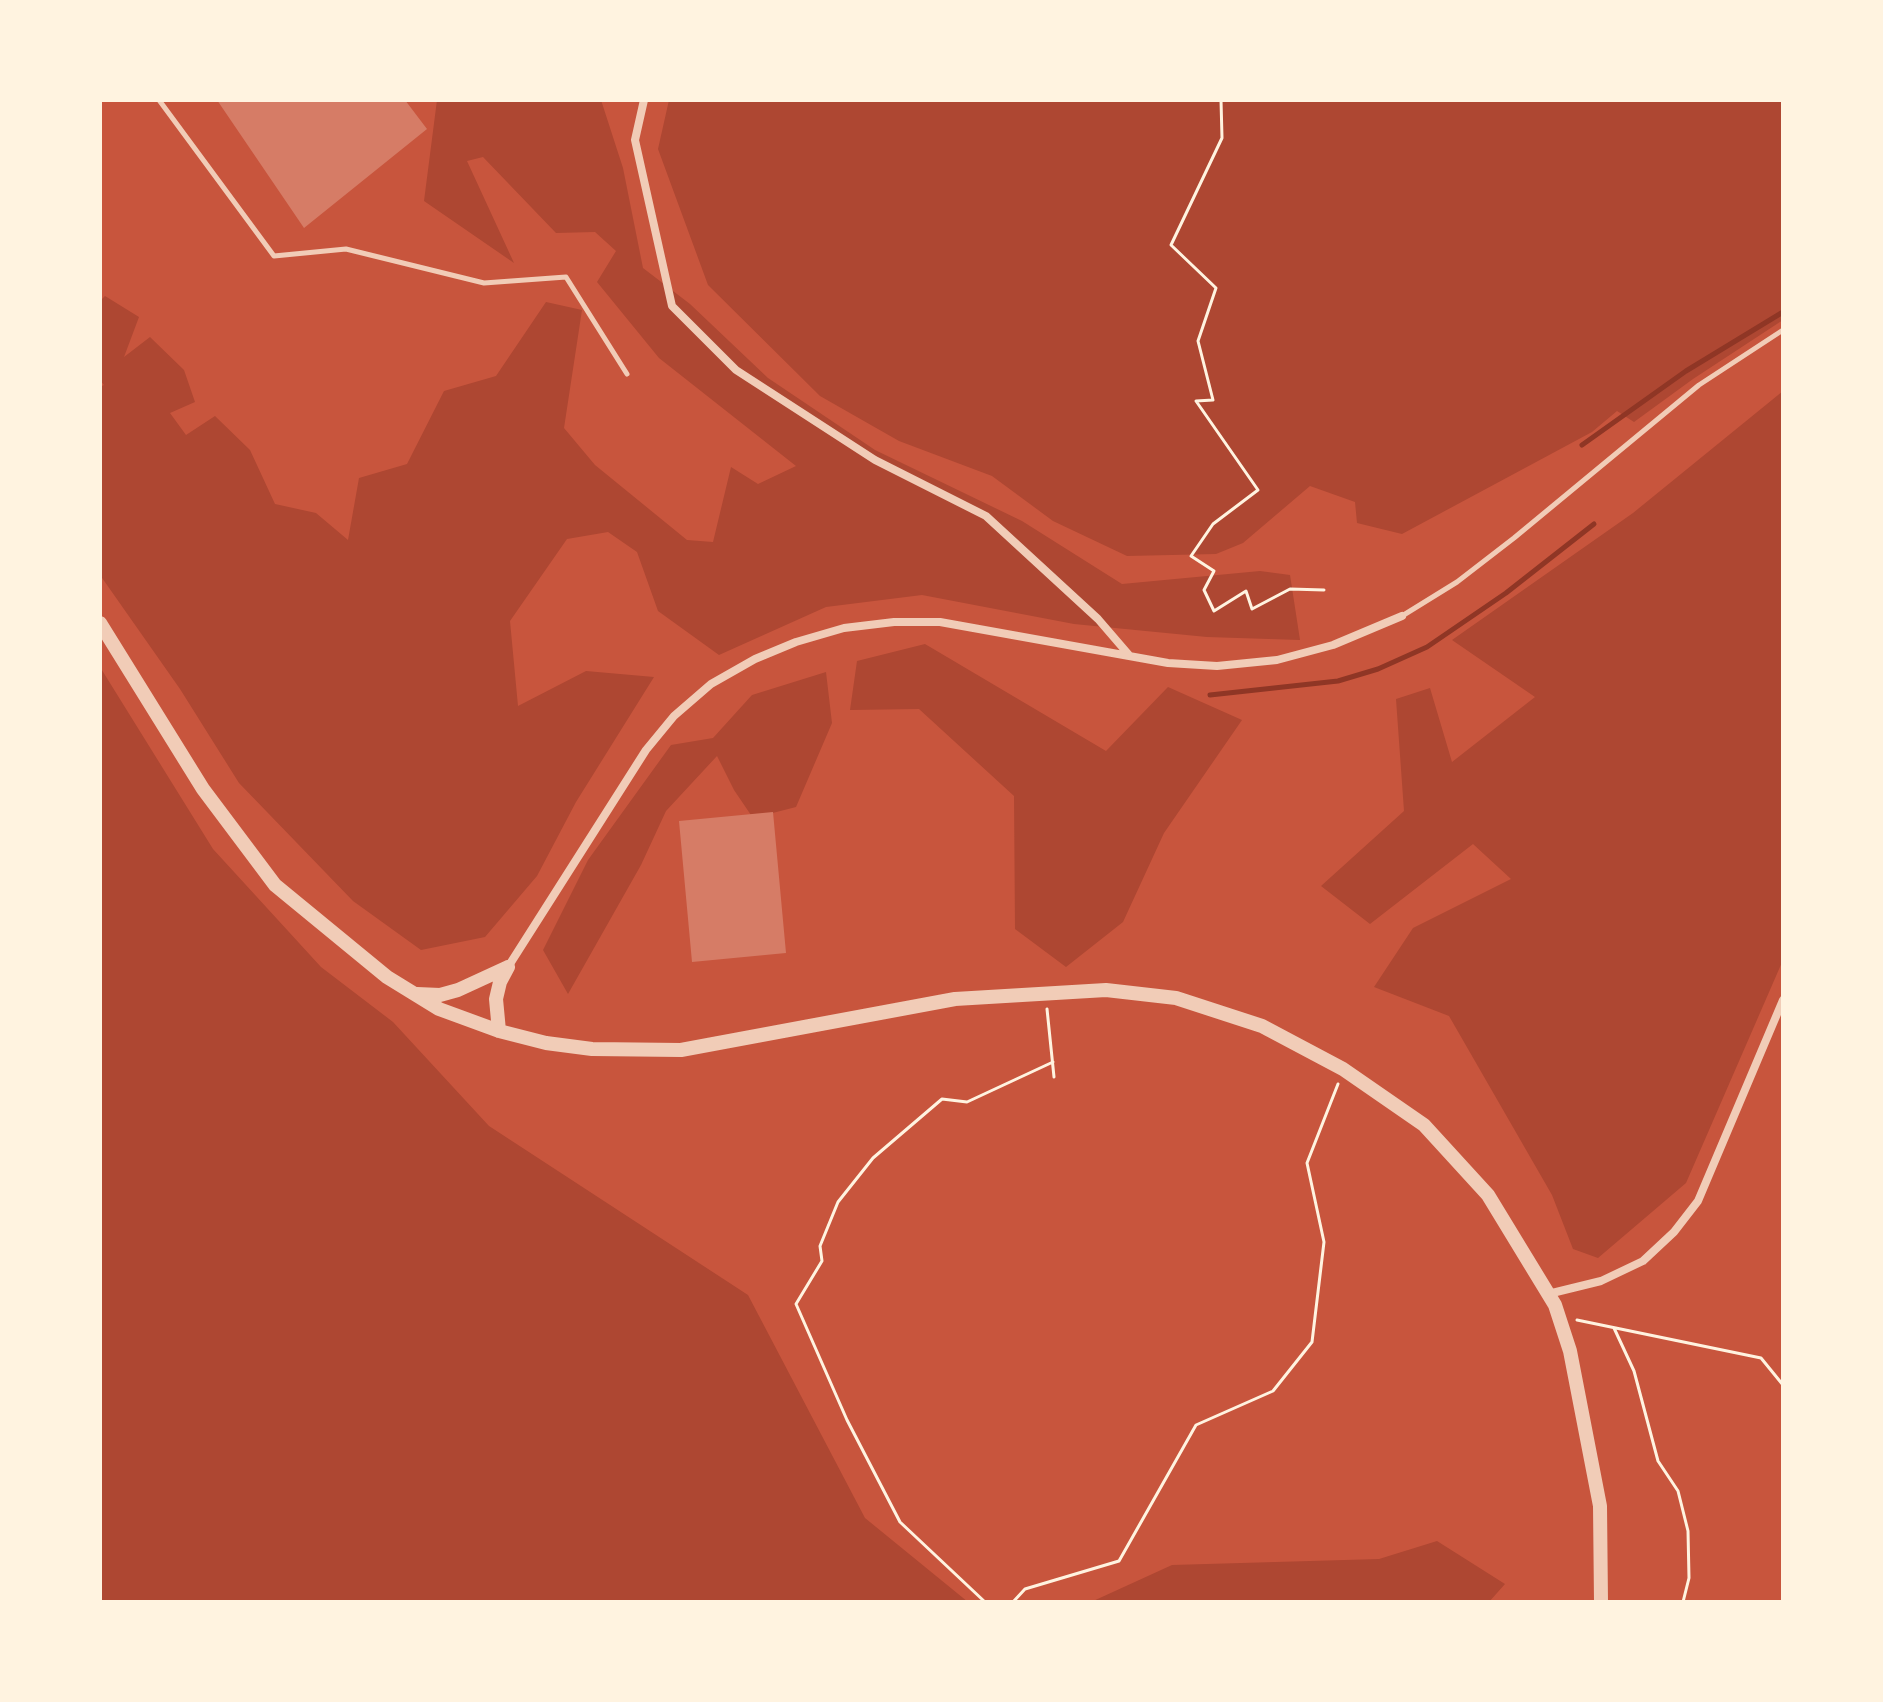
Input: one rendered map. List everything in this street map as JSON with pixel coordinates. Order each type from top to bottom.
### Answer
[{"type":"street","points":[[644,100],[635,140],[672,306],[736,370],[875,460],[986,516],[1098,619],[1130,656]]},
{"type":"street","points":[[499,1031],[496,999],[500,982],[646,750],[674,716],[701,692],[755,659],[796,642],[844,628],[940,622],[1168,663],[1217,666],[1277,660],[1333,645],[1402,616]]},
{"type":"street","points":[[100,623],[203,789],[275,885],[387,977],[439,1009],[499,1031],[546,1043],[592,1049],[681,1050],[955,999],[1106,990],[1176,998],[1262,1026],[1343,1069],[1424,1125],[1488,1195],[1548,1294],[1570,1351],[1600,1506],[1601,1602]]},
{"type":"street","points":[[413,993],[449,993],[508,967]]},
{"type":"street","points":[[1548,1294],[1601,1281],[1643,1261],[1674,1232],[1698,1201],[1783,1000]]},
{"type":"lane","points":[[159,100],[274,256],[346,249],[484,283],[566,277],[627,374]]},
{"type":"lane","points":[[1402,616],[1457,582],[1502,547],[1699,385],[1783,330]]},
{"type":"path","points":[[1221,100],[1222,138],[1171,245],[1216,288],[1198,341],[1213,400],[1196,401],[1258,490],[1213,524],[1191,556],[1214,571],[1204,590],[1214,611],[1246,591],[1252,609],[1290,589],[1324,590]]},
{"type":"path","points":[[1046,999],[1054,1077]]},
{"type":"path","points":[[985,1602],[900,1522],[847,1420],[796,1304],[822,1261],[820,1246],[838,1202],[873,1158],[942,1099],[967,1102],[1053,1062]]},
{"type":"path","points":[[1013,1602],[1025,1589],[1119,1561],[1196,1425],[1273,1391],[1312,1342],[1324,1242],[1307,1163],[1343,1069]]},
{"type":"path","points":[[1558,1316],[1761,1358],[1783,1385]]},
{"type":"path","points":[[1614,1328],[1634,1371],[1658,1461],[1678,1491],[1688,1531],[1689,1578],[1683,1602]]},
{"type":"shaded area","points":[[437,100],[601,100],[623,168],[643,268],[690,304],[768,378],[875,450],[1022,521],[1122,584],[1260,571],[1290,575],[1300,640],[1207,637],[1074,624],[922,595],[826,607],[719,655],[658,611],[637,552],[608,532],[567,539],[510,621],[518,706],[586,671],[654,677],[576,802],[537,876],[485,937],[421,950],[353,901],[239,783],[180,689],[100,575],[100,387],[104,385],[100,380],[100,301],[105,296],[139,317],[124,357],[150,337],[184,370],[195,402],[170,413],[186,435],[215,416],[250,450],[275,504],[316,513],[348,540],[359,478],[407,464],[444,391],[496,376],[546,302],[582,310],[564,428],[595,465],[687,540],[713,542],[731,467],[758,484],[796,466],[659,358],[597,282],[616,251],[595,232],[556,233],[483,157],[467,161],[514,263],[424,201]]},
{"type":"shaded area","points":[[669,100],[1783,100],[1783,320],[1634,422],[1617,411],[1592,432],[1402,534],[1357,523],[1355,502],[1310,486],[1243,543],[1216,554],[1127,556],[1053,521],[992,476],[899,441],[820,396],[708,285],[658,149]]},
{"type":"shaded area","points":[[1783,391],[1783,960],[1686,1183],[1598,1258],[1573,1249],[1552,1195],[1449,1016],[1374,987],[1413,928],[1511,879],[1473,844],[1370,924],[1321,886],[1404,811],[1396,699],[1430,688],[1452,762],[1535,697],[1452,640],[1633,513]]},
{"type":"shaded area","points":[[925,644],[1106,751],[1168,687],[1242,720],[1164,833],[1123,922],[1066,967],[1015,929],[1014,796],[919,709],[850,710],[857,661]]},
{"type":"shaded area","points":[[100,667],[213,849],[321,967],[393,1022],[489,1126],[748,1295],[865,1518],[968,1602],[100,1602]]},
{"type":"shaded area","points":[[826,672],[832,723],[796,807],[753,818],[717,756],[666,811],[641,865],[568,994],[543,950],[588,860],[671,745],[713,738],[752,695]]},
{"type":"shaded area","points":[[1437,1541],[1505,1584],[1489,1602],[1091,1602],[1172,1565],[1379,1559]]},
{"type":"building","points":[[217,100],[405,100],[427,129],[304,228]]},
{"type":"building","points":[[773,812],[786,953],[692,962],[679,821]]},
{"type":"waterway","points":[[1582,445],[1686,371],[1783,312]]},
{"type":"waterway","points":[[1210,695],[1338,681],[1378,669],[1427,647],[1506,593],[1594,524]]}]
